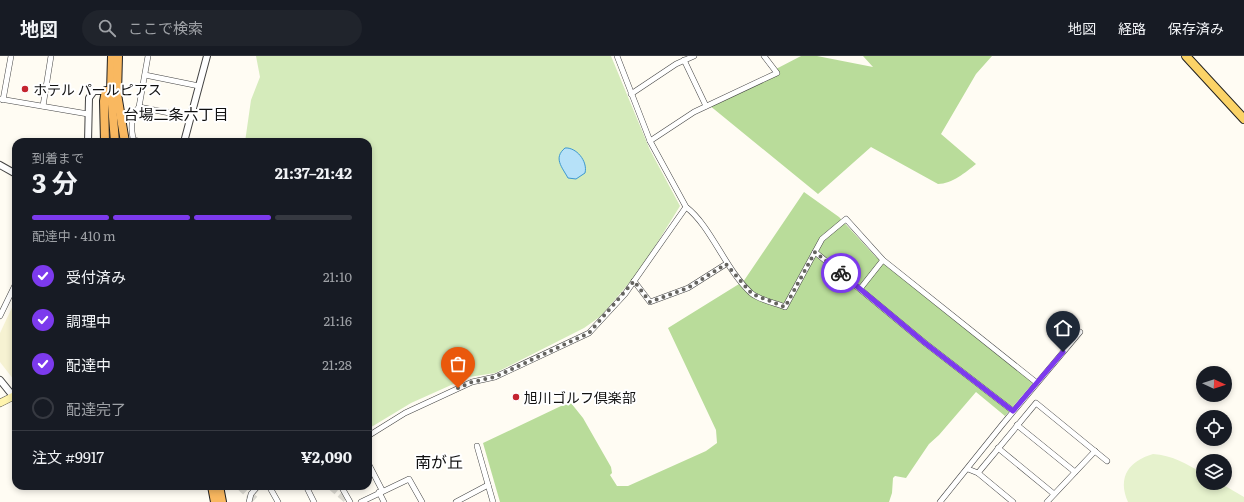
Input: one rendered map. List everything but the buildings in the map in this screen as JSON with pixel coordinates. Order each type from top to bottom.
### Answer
[{"type":"highway","points":[[107,56],[115,138]]},
{"type":"highway","points":[[110,138],[112,56]]},
{"type":"highway","points":[[105,138],[104,101],[111,92],[118,56]]},
{"type":"highway","points":[[111,92],[130,138]]},
{"type":"highway","points":[[213,490],[215,502]]},
{"type":"highway","points":[[220,490],[222,502]]},
{"type":"main road","points":[[1186,56],[1244,119]]},
{"type":"main road","points":[[0,403],[12,397]]},
{"type":"street","points":[[11,56],[2,99],[88,114]]},
{"type":"street","points":[[43,106],[51,56]]},
{"type":"street","points":[[131,138],[134,112],[139,107],[148,56]]},
{"type":"street","points":[[185,138],[207,56]]},
{"type":"street","points":[[617,56],[650,141],[686,207],[695,214],[726,264],[752,294],[785,307],[822,239],[846,219],[883,260],[1036,383]]},
{"type":"street","points":[[631,94],[684,60],[694,56]]},
{"type":"street","points":[[650,141],[694,112],[777,73],[764,56]]},
{"type":"street","points":[[684,60],[706,106]]},
{"type":"street","points":[[145,76],[199,86]]},
{"type":"street","points":[[88,138],[89,98],[91,94],[94,91],[111,92]]},
{"type":"street","points":[[139,107],[190,117]]},
{"type":"street","points":[[0,165],[12,172]]},
{"type":"street","points":[[372,434],[405,413],[472,382],[495,377],[589,333],[634,281],[686,207]]},
{"type":"street","points":[[815,252],[925,343],[1013,411]]},
{"type":"street","points":[[860,289],[883,260]]},
{"type":"street","points":[[634,281],[650,302],[688,288],[726,264]]},
{"type":"street","points":[[0,316],[12,291]]},
{"type":"street","points":[[940,502],[1036,383],[1080,332]]},
{"type":"street","points":[[0,380],[12,394]]},
{"type":"street","points":[[978,473],[1036,403],[1107,461]]},
{"type":"street","points":[[1017,425],[1075,472]]},
{"type":"street","points":[[477,446],[493,502]]},
{"type":"street","points":[[998,448],[1054,494]]},
{"type":"street","points":[[1047,502],[1095,451]]},
{"type":"street","points":[[968,469],[978,473],[1013,502]]},
{"type":"street","points":[[372,472],[384,502]]},
{"type":"street","points":[[361,502],[380,491],[409,479],[422,502]]},
{"type":"street","points":[[456,502],[488,485]]},
{"type":"street","points":[[249,502],[251,494],[254,490]]},
{"type":"street","points":[[271,490],[278,502]]},
{"type":"street","points":[[308,490],[314,502]]},
{"type":"street","points":[[343,490],[350,502]]},
{"type":"shaded area","points":[[12,308],[12,377],[0,362],[0,333]]},
{"type":"green space","name":"旭川ゴルフ倶楽部","points":[[256,56],[611,56],[650,150],[680,206],[641,269],[601,316],[584,328],[495,373],[469,377],[411,403],[372,427],[372,138],[246,138],[251,100],[260,77]]},
{"type":"green space","points":[[801,56],[817,56],[873,67],[863,56],[992,56],[976,74],[941,134],[976,164],[954,180],[938,184],[871,147],[818,194],[709,105],[777,73],[776,69]]},
{"type":"green space","points":[[804,192],[839,217],[875,256],[1033,383],[1005,416],[976,392],[939,435],[929,444],[906,478],[895,476],[893,478],[892,493],[889,502],[500,502],[483,443],[561,406],[571,403],[583,418],[611,467],[612,473],[610,475],[617,486],[628,486],[706,451],[717,443],[716,430],[668,328],[739,284],[741,285]]},
{"type":"green space","points":[[1153,454],[1179,460],[1196,469],[1196,490],[1232,490],[1244,497],[1244,502],[1128,502],[1124,485],[1127,471],[1137,461]]},
{"type":"water","points":[[565,148],[569,148],[577,152],[585,164],[585,173],[576,179],[568,178],[561,166],[559,159],[561,152]]},
{"type":"tunnel","points":[[244,490],[257,502]]},
{"type":"tunnel","points":[[336,490],[350,502]]},
{"type":"way so far","points":[[458,388],[472,382],[495,377],[526,364],[589,333],[625,294],[634,281],[650,302],[688,288],[726,264],[733,270],[752,294],[785,307],[815,252],[841,273]]},
{"type":"place","name":"ホテル パールピアス","points":[[25,89]]},
{"type":"place","name":"旭川ゴルフ倶楽部","points":[[516,397]]},
{"type":"district","name":"台場二条六丁目","points":[[176,113]]},
{"type":"district","name":"南が丘","points":[[439,461]]},
{"type":"route","points":[[841,273],[925,343],[1013,411],[1063,352]]}]
